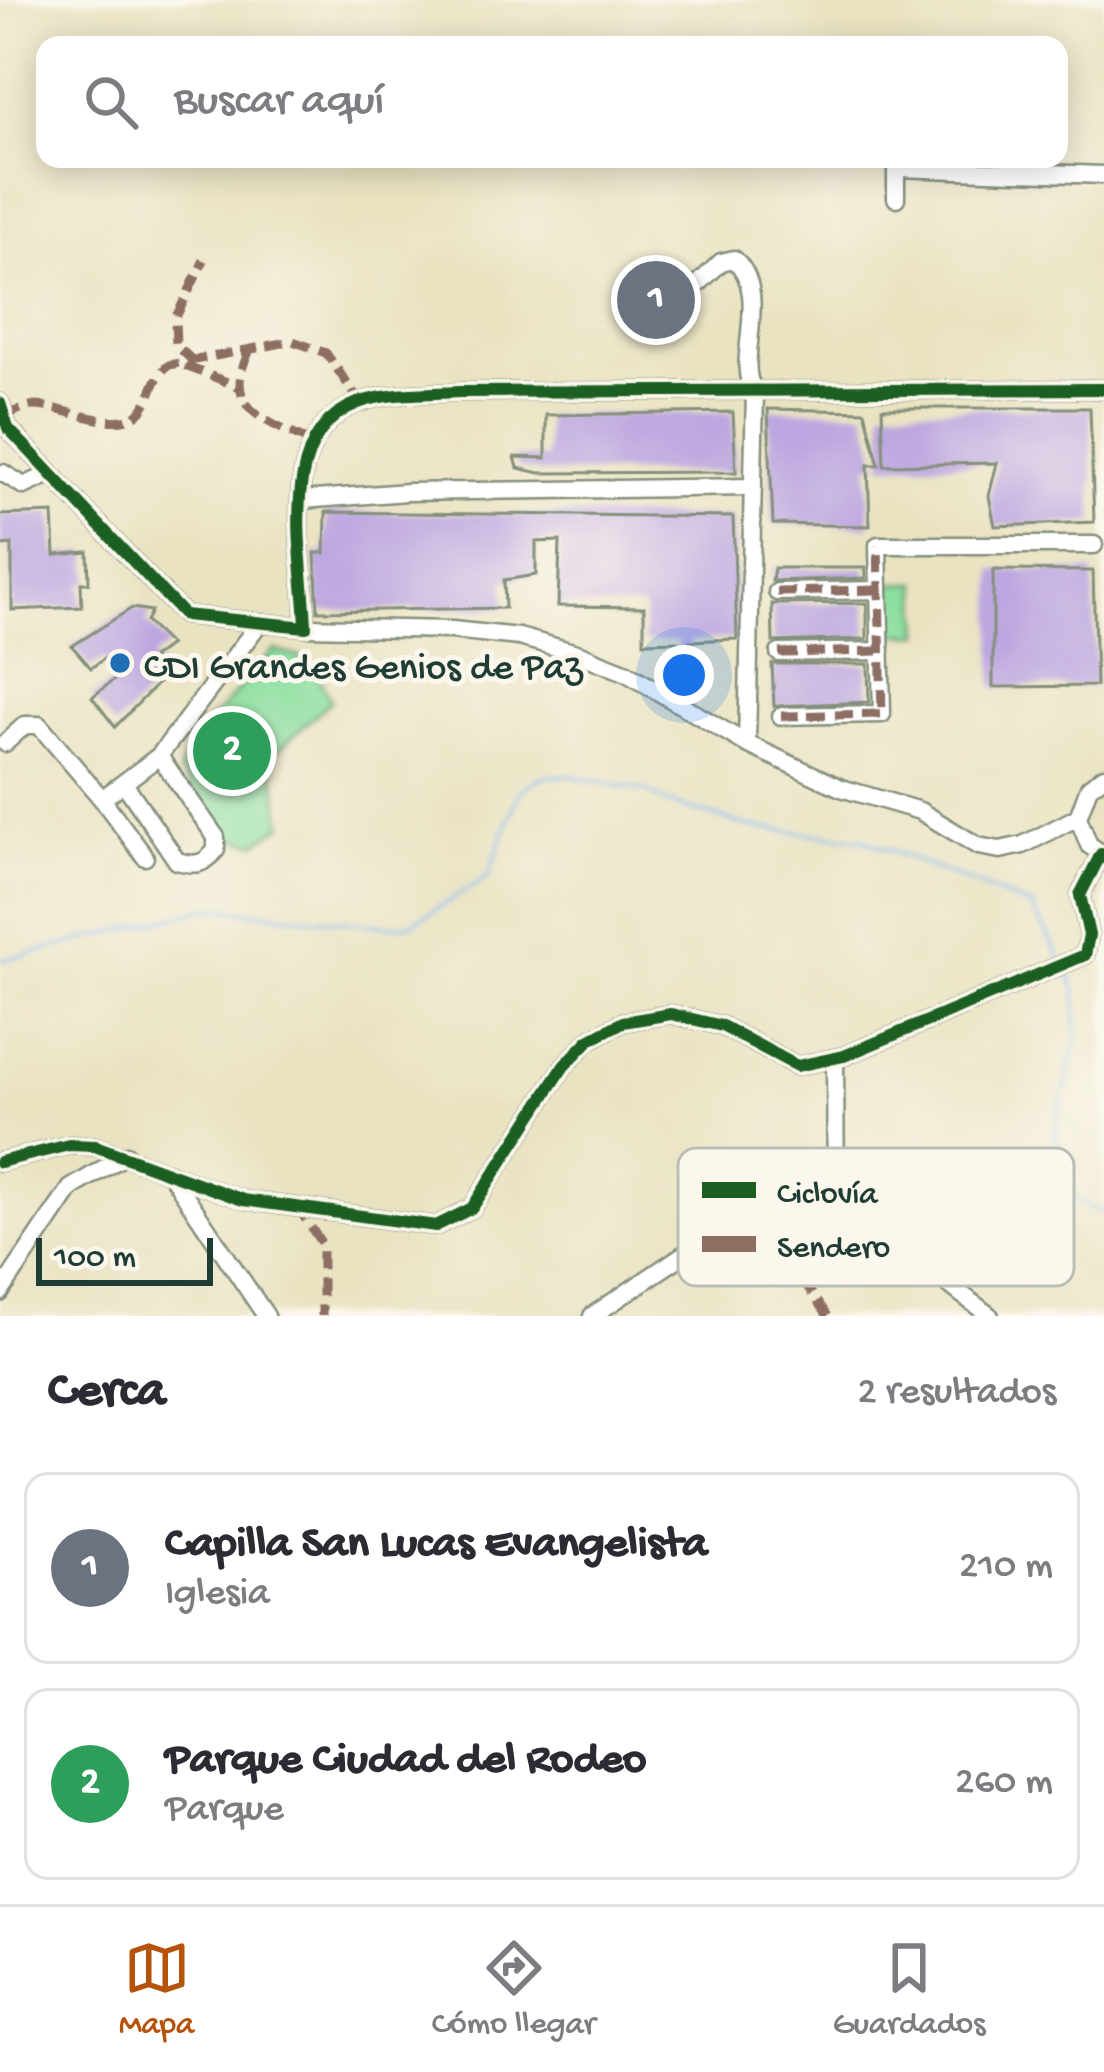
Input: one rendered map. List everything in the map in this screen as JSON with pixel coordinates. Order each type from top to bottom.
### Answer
[{"type":"street","points":[[896,168],[896,198]]},
{"type":"street","points":[[1035,168],[1104,175]]},
{"type":"street","points":[[693,289],[726,259],[738,261],[743,269],[753,329],[749,386],[755,391]]},
{"type":"street","points":[[306,627],[302,500],[310,442],[325,423],[360,402],[459,392],[1104,389]]},
{"type":"street","points":[[748,744],[755,391]]},
{"type":"street","points":[[0,403],[8,428],[184,615],[258,625],[452,630],[519,638],[577,652],[625,672],[748,744],[841,788],[920,811],[978,846],[1000,850],[1023,845],[1078,817]]},
{"type":"street","points":[[3,473],[25,486],[50,474]]},
{"type":"street","points":[[302,500],[513,489],[753,487]]},
{"type":"street","points":[[781,716],[882,714],[878,545],[1094,545]]},
{"type":"street","points":[[777,592],[879,590]]},
{"type":"street","points":[[102,799],[159,756],[258,625]]},
{"type":"street","points":[[779,653],[881,651]]},
{"type":"street","points":[[4,743],[26,725],[40,724],[145,856]]},
{"type":"street","points":[[124,783],[177,860],[192,865],[207,861],[216,850],[216,837],[159,756]]},
{"type":"street","points":[[0,1162],[69,1145],[126,1155],[243,1200],[436,1226],[472,1208],[564,1066],[589,1040],[622,1022],[671,1013],[722,1026],[797,1066],[835,1058],[1085,955],[1089,935],[1080,895],[1103,855],[1089,845],[1078,817],[1089,787],[1104,776]]},
{"type":"street","points":[[835,1058],[836,1148]]},
{"type":"street","points":[[0,1293],[71,1188],[126,1155]]},
{"type":"street","points":[[169,1172],[266,1316]]},
{"type":"street","points":[[592,1316],[678,1256]]},
{"type":"street","points":[[949,1286],[990,1316]]},
{"type":"green space","points":[[918,583],[921,634],[883,634],[882,584]]},
{"type":"green space","points":[[274,650],[307,659],[331,700],[271,757],[283,825],[256,843],[223,836],[180,771],[189,745]]},
{"type":"building","points":[[672,277],[686,308],[637,318],[628,292]]},
{"type":"building","points":[[882,408],[1090,408],[1094,522],[995,526],[989,496],[997,463],[884,465]]},
{"type":"building","points":[[768,409],[865,411],[879,465],[868,465],[870,526],[773,524]]},
{"type":"building","points":[[733,412],[736,472],[540,473],[518,468],[515,457],[546,458],[546,415]]},
{"type":"building","points":[[326,512],[733,517],[737,639],[690,641],[693,672],[675,673],[678,641],[644,642],[644,607],[558,606],[560,541],[536,542],[536,575],[504,580],[505,608],[318,611],[315,553],[325,553]]},
{"type":"building","points":[[53,513],[55,555],[88,552],[89,583],[81,583],[82,607],[12,610],[12,545],[0,546],[0,515]]},
{"type":"building","points":[[774,568],[866,568],[866,578],[772,581]]},
{"type":"building","points":[[993,570],[1093,571],[1096,686],[993,687]]},
{"type":"building","points":[[867,603],[867,639],[773,642],[772,604]]},
{"type":"building","points":[[132,608],[151,611],[146,622],[170,645],[152,658],[167,674],[115,727],[92,697],[119,676],[105,658],[91,668],[72,646]]},
{"type":"building","points":[[772,664],[868,664],[869,702],[774,706]]},
{"type":"waterway","points":[[0,961],[210,908],[392,926],[413,923],[488,877],[519,792],[539,778],[565,775],[646,791],[666,802],[751,827],[862,839],[1032,907],[1060,957]]},
{"type":"waterway","points":[[1059,1148],[1054,1134],[1076,1044],[1076,990],[1067,971]]},
{"type":"waterway","points":[[1074,1194],[1076,1200],[1104,1214]]},
{"type":"marked path","points":[[194,362],[176,345],[175,319],[204,260]]},
{"type":"marked path","points":[[4,416],[32,406],[101,419],[128,419],[143,409],[169,365],[293,341],[326,353],[360,402]]},
{"type":"marked path","points":[[249,352],[240,387],[244,400],[264,419],[310,442]]},
{"type":"marked path","points":[[185,366],[240,387]]},
{"type":"marked path","points":[[781,716],[882,714],[878,545]]},
{"type":"marked path","points":[[777,592],[879,590]]},
{"type":"marked path","points":[[779,653],[881,651]]},
{"type":"marked path","points":[[296,1205],[322,1244],[322,1316]]},
{"type":"marked path","points":[[807,1286],[828,1316]]},
{"type":"cycle path","points":[[0,403],[8,428],[184,615],[306,627],[299,534],[304,469],[314,441],[332,419],[370,399],[459,392],[1104,389]]},
{"type":"cycle path","points":[[0,1162],[69,1145],[95,1146],[243,1200],[436,1226],[472,1208],[564,1066],[589,1040],[623,1022],[671,1014],[722,1026],[797,1066],[844,1056],[1085,955],[1089,935],[1080,895],[1101,854]]},
{"type":"place","name":"Capilla San Lucas Evangelista","points":[[656,300]]},
{"type":"place","name":"CDI Grandes Genios de Paz","points":[[120,663]]},
{"type":"place","name":"Parque Ciudad del Rodeo","points":[[232,751]]}]
